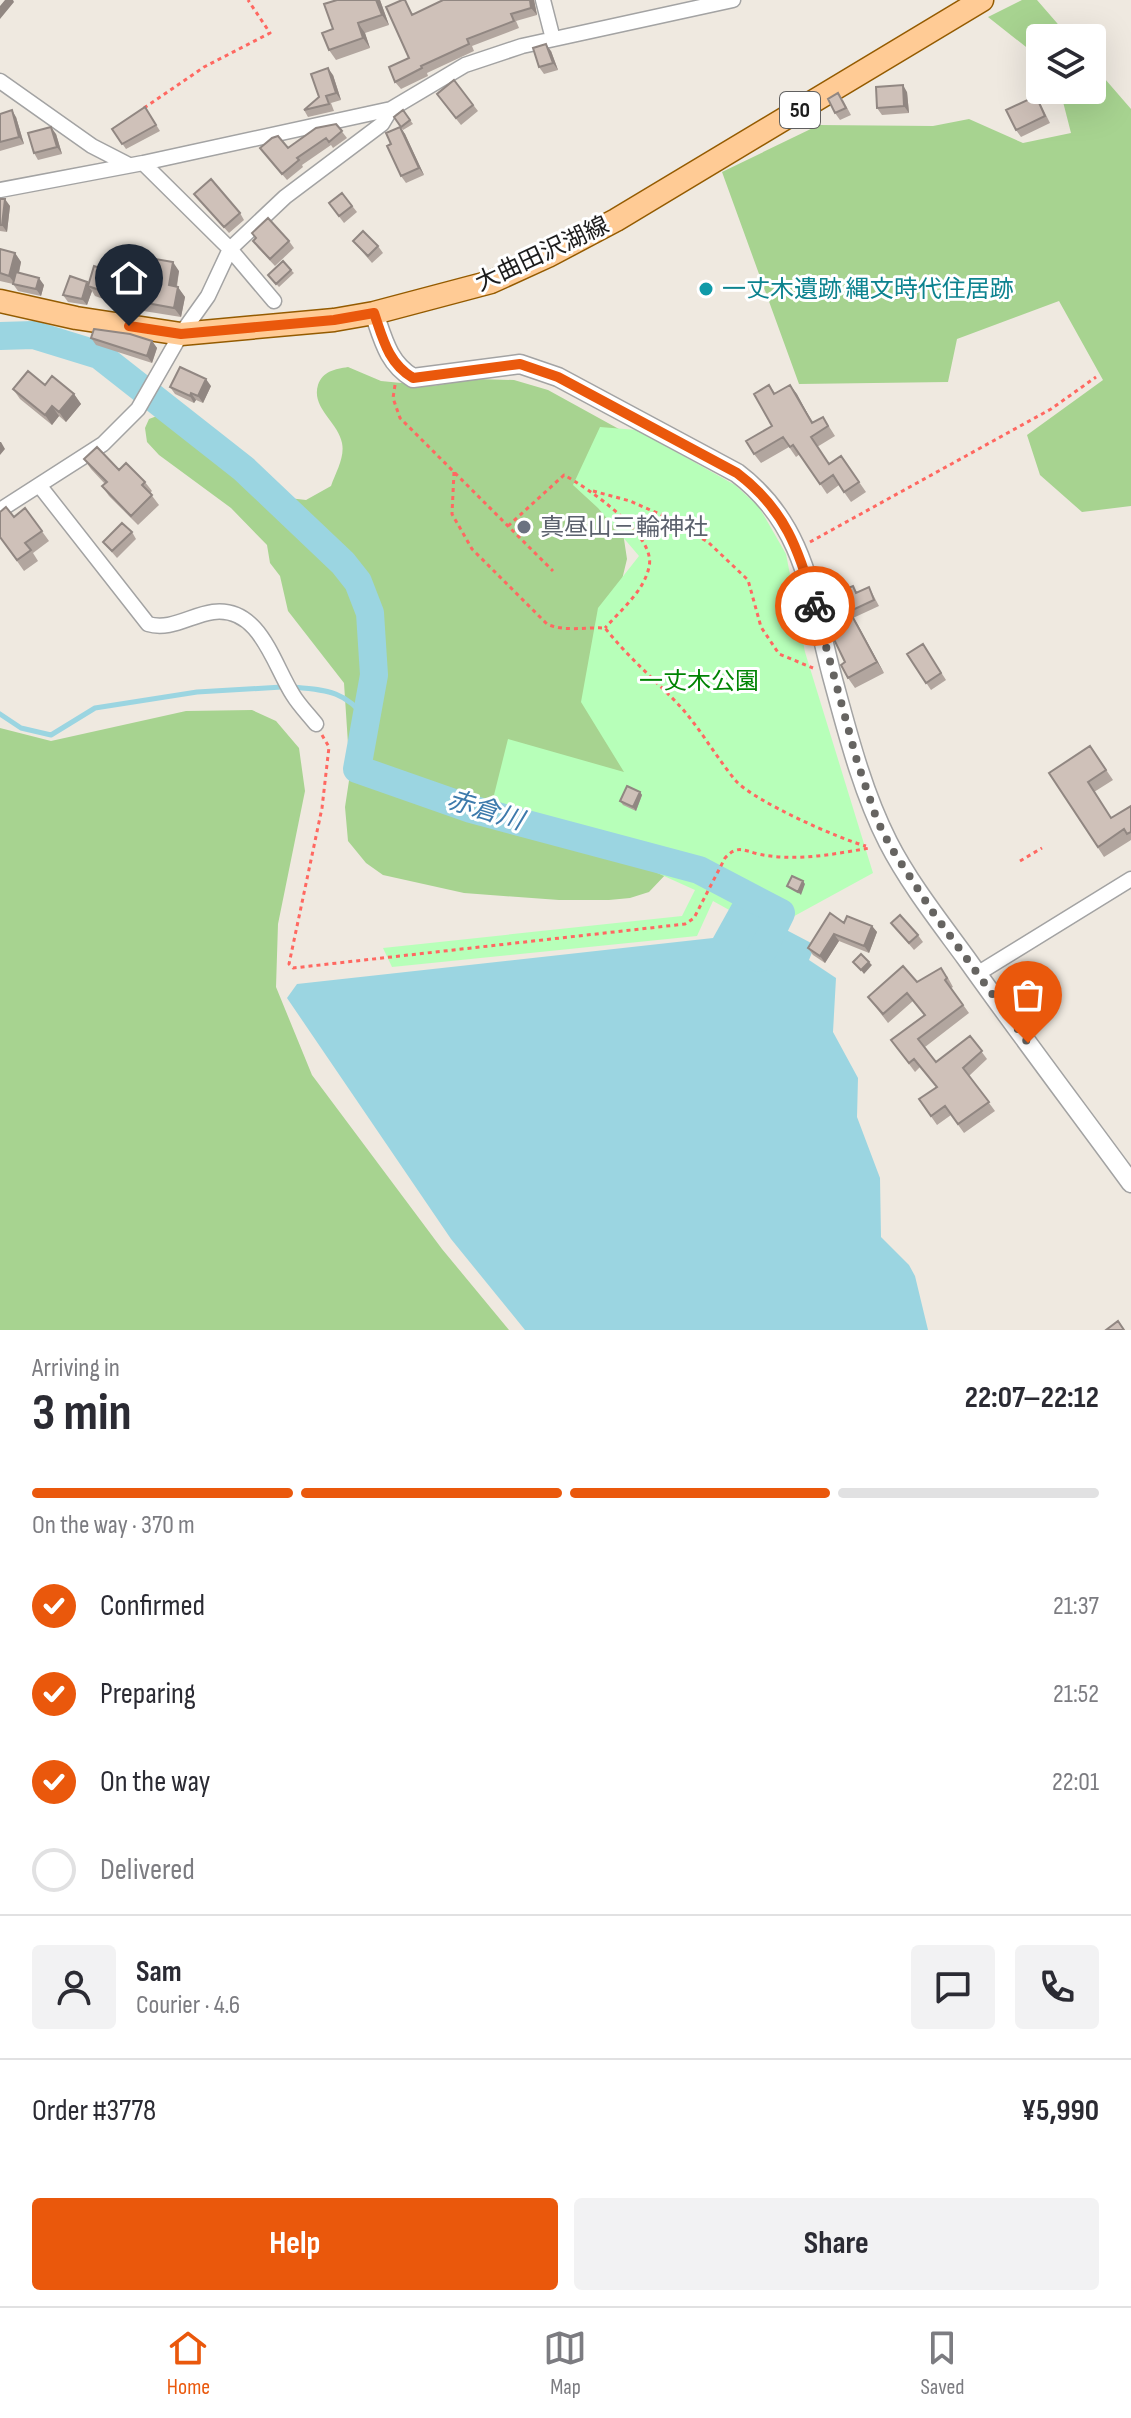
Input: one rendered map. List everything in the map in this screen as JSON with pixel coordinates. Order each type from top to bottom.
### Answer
[{"type":"main road","name":"大曲田沢湖線","points":[[0,301],[76,318],[181,334],[334,320],[374,313],[491,282],[616,220],[982,0]]},
{"type":"street","points":[[543,0],[553,39]]},
{"type":"street","points":[[0,190],[391,109],[465,65],[522,46],[733,0]]},
{"type":"street","points":[[0,81],[92,146],[136,164],[230,249],[274,301]]},
{"type":"street","points":[[0,510],[103,444],[138,409],[181,334],[208,296],[230,249],[285,197],[382,124],[391,109]]},
{"type":"street","points":[[374,313],[390,359],[413,378],[520,364],[558,377],[737,473],[759,490],[782,519],[802,561],[857,761],[877,820],[890,846],[977,974],[1131,1183]]},
{"type":"street","points":[[39,485],[148,624],[159,627],[212,612],[231,612],[249,622],[263,639],[293,696],[316,724]]},
{"type":"street","points":[[977,974],[1131,879]]},
{"type":"path","points":[[142,109],[204,67],[270,33],[248,0]]},
{"type":"path","points":[[400,370],[393,398],[400,418],[553,571]]},
{"type":"path","points":[[797,550],[1051,409],[1096,377]]},
{"type":"path","points":[[454,472],[452,514],[472,549],[547,624],[560,630],[605,628]]},
{"type":"path","points":[[508,526],[564,475],[593,491],[622,517],[650,552],[650,567],[639,589],[605,628]]},
{"type":"path","points":[[593,491],[630,501],[664,516],[708,542],[748,580],[761,627],[779,654],[832,676]]},
{"type":"path","points":[[605,628],[623,651],[679,705],[738,783],[794,816],[847,841],[870,848]]},
{"type":"path","points":[[316,724],[329,747],[322,808],[289,964],[293,968],[685,924],[694,918],[732,850],[742,848],[779,857],[820,856],[890,846]]},
{"type":"path","points":[[1020,861],[1042,848]]},
{"type":"green space","points":[[1022,0],[1037,0],[1058,24],[1026,24],[1026,47],[988,17]]},
{"type":"green space","points":[[1106,80],[1131,109],[1131,506],[1082,512],[1040,475],[1027,435],[1103,380],[1059,301],[957,339],[948,382],[799,384],[722,172],[819,125],[933,126],[969,119],[1023,143],[1071,133],[1064,104],[1106,104]]},
{"type":"green space","points":[[348,367],[381,381],[432,386],[476,379],[514,380],[548,390],[677,461],[622,526],[627,559],[619,592],[686,853],[649,892],[609,900],[559,900],[464,893],[383,875],[366,863],[348,841],[345,807],[350,774],[344,683],[288,611],[280,576],[270,563],[267,545],[231,508],[159,455],[147,442],[145,428],[149,419],[157,416],[171,421],[234,478],[263,495],[306,500],[331,486],[342,454],[340,435],[318,401],[318,385],[326,374]]},
{"type":"green space","name":"一丈木公園","points":[[600,427],[637,430],[735,485],[759,507],[786,554],[805,652],[873,873],[767,931],[713,901],[697,936],[392,967],[383,948],[682,916],[695,890],[493,799],[508,739],[624,772],[581,702],[598,608],[639,556],[598,508],[573,485]]},
{"type":"green space","points":[[252,710],[276,721],[299,748],[305,791],[278,924],[276,987],[312,1075],[442,1249],[509,1330],[0,1330],[0,728],[51,741],[186,711]]},
{"type":"water","points":[[733,902],[815,945],[809,960],[836,978],[833,1032],[858,1078],[857,1117],[880,1178],[881,1237],[909,1265],[915,1276],[928,1330],[525,1330],[451,1239],[287,998],[297,984],[713,938]]},
{"type":"building","points":[[337,0],[376,0],[382,15],[358,23],[363,38],[329,50],[322,33],[333,29],[324,4]]},
{"type":"building","points":[[405,0],[412,15],[443,0],[530,0],[531,8],[511,14],[514,21],[467,39],[469,44],[395,82],[389,67],[409,58],[386,7]]},
{"type":"building","points":[[546,44],[553,63],[539,67],[533,48]]},
{"type":"building","points":[[328,68],[336,93],[326,96],[329,104],[304,110],[319,97],[311,74]]},
{"type":"building","points":[[454,80],[473,105],[456,118],[437,94]]},
{"type":"building","points":[[903,85],[904,106],[877,108],[876,87]]},
{"type":"building","points":[[838,93],[846,108],[835,113],[828,99]]},
{"type":"building","points":[[1026,101],[1026,104],[1040,104],[1045,116],[1016,130],[1006,110]]},
{"type":"building","points":[[145,107],[156,125],[122,144],[112,129]]},
{"type":"building","points":[[12,110],[19,137],[0,142],[0,114]]},
{"type":"building","points":[[403,110],[410,120],[401,127],[394,117]]},
{"type":"building","points":[[336,124],[342,131],[329,142],[326,138],[297,158],[299,160],[282,174],[260,148],[278,136],[288,148],[316,128]]},
{"type":"building","points":[[51,127],[57,147],[34,153],[28,133]]},
{"type":"building","points":[[400,127],[419,168],[401,176],[387,146],[391,144],[386,133]]},
{"type":"building","points":[[211,179],[240,213],[224,227],[194,194]]},
{"type":"building","points":[[342,193],[352,206],[339,216],[329,203]]},
{"type":"building","points":[[0,199],[5,199],[2,225],[0,225]]},
{"type":"building","points":[[268,218],[289,241],[270,259],[253,241],[256,238],[252,233]]},
{"type":"building","points":[[363,231],[378,246],[368,256],[353,241]]},
{"type":"building","points":[[0,249],[15,253],[9,276],[0,273]]},
{"type":"building","points":[[132,255],[173,262],[169,285],[178,287],[174,308],[125,299],[88,286],[94,266],[128,277]]},
{"type":"building","points":[[283,261],[291,270],[276,284],[268,275]]},
{"type":"building","points":[[16,272],[39,278],[36,289],[13,284]]},
{"type":"building","points":[[70,276],[87,282],[82,299],[63,295]]},
{"type":"building","points":[[94,329],[152,341],[147,356],[91,338]]},
{"type":"building","points":[[180,367],[206,379],[198,396],[191,393],[190,396],[170,387]]},
{"type":"building","points":[[28,371],[45,385],[52,376],[74,394],[59,412],[52,406],[45,415],[13,389]]},
{"type":"building","points":[[769,385],[774,394],[790,385],[812,423],[823,417],[828,426],[811,437],[829,464],[841,456],[859,482],[844,492],[833,475],[820,484],[793,445],[790,447],[783,437],[754,454],[746,441],[772,426],[754,394]]},
{"type":"building","points":[[97,447],[119,470],[126,463],[145,482],[142,485],[152,495],[131,516],[102,486],[107,482],[84,459]]},
{"type":"building","points":[[6,507],[14,517],[25,508],[42,531],[25,543],[31,550],[17,560],[0,537],[0,512]]},
{"type":"building","points":[[122,523],[132,532],[112,551],[103,542]]},
{"type":"building","points":[[853,586],[856,593],[869,587],[874,600],[842,615],[833,594]]},
{"type":"building","points":[[851,614],[877,662],[848,678],[841,665],[845,662],[828,627]]},
{"type":"building","points":[[923,644],[941,673],[926,683],[907,654]]},
{"type":"building","points":[[1090,746],[1106,770],[1088,782],[1111,818],[1131,806],[1131,832],[1127,834],[1124,829],[1098,847],[1049,773]]},
{"type":"building","points":[[627,786],[640,792],[633,807],[620,801]]},
{"type":"building","points":[[792,876],[803,881],[798,892],[787,886]]},
{"type":"building","points":[[830,913],[844,923],[847,916],[872,926],[864,946],[834,934],[820,956],[808,948]]},
{"type":"building","points":[[900,915],[918,935],[909,943],[891,923]]},
{"type":"building","points":[[861,954],[869,962],[861,970],[853,962]]},
{"type":"building","points":[[903,966],[917,982],[941,968],[947,978],[945,980],[963,1005],[918,1039],[936,1062],[970,1036],[982,1051],[963,1068],[989,1102],[958,1124],[945,1106],[931,1116],[919,1099],[937,1087],[914,1059],[909,1063],[891,1040],[925,1015],[907,993],[883,1014],[868,997]]},
{"type":"building","points":[[1118,1321],[1124,1330],[1106,1330]]},
{"type":"waterway","name":"赤倉川","points":[[0,336],[34,335],[99,355],[244,469],[343,563],[358,582],[370,613],[374,675],[357,769],[471,809],[699,870],[781,913],[759,958]]},
{"type":"waterway","points":[[0,714],[21,728],[51,735],[95,708],[197,692],[282,687]]},
{"type":"waterway","points":[[293,687],[335,694],[351,703],[367,720]]},
{"type":"way so far","points":[[815,606],[832,676],[877,820],[932,911],[1028,1043]]},
{"type":"place","name":"一丈木遺跡 縄文時代住居跡","points":[[706,289]]},
{"type":"place","name":"真昼山三輪神社","points":[[524,527]]},
{"type":"route","points":[[129,326],[181,334],[334,320],[374,313],[390,359],[413,378],[520,364],[558,377],[737,473],[759,490],[782,519],[802,561],[815,606]]}]
